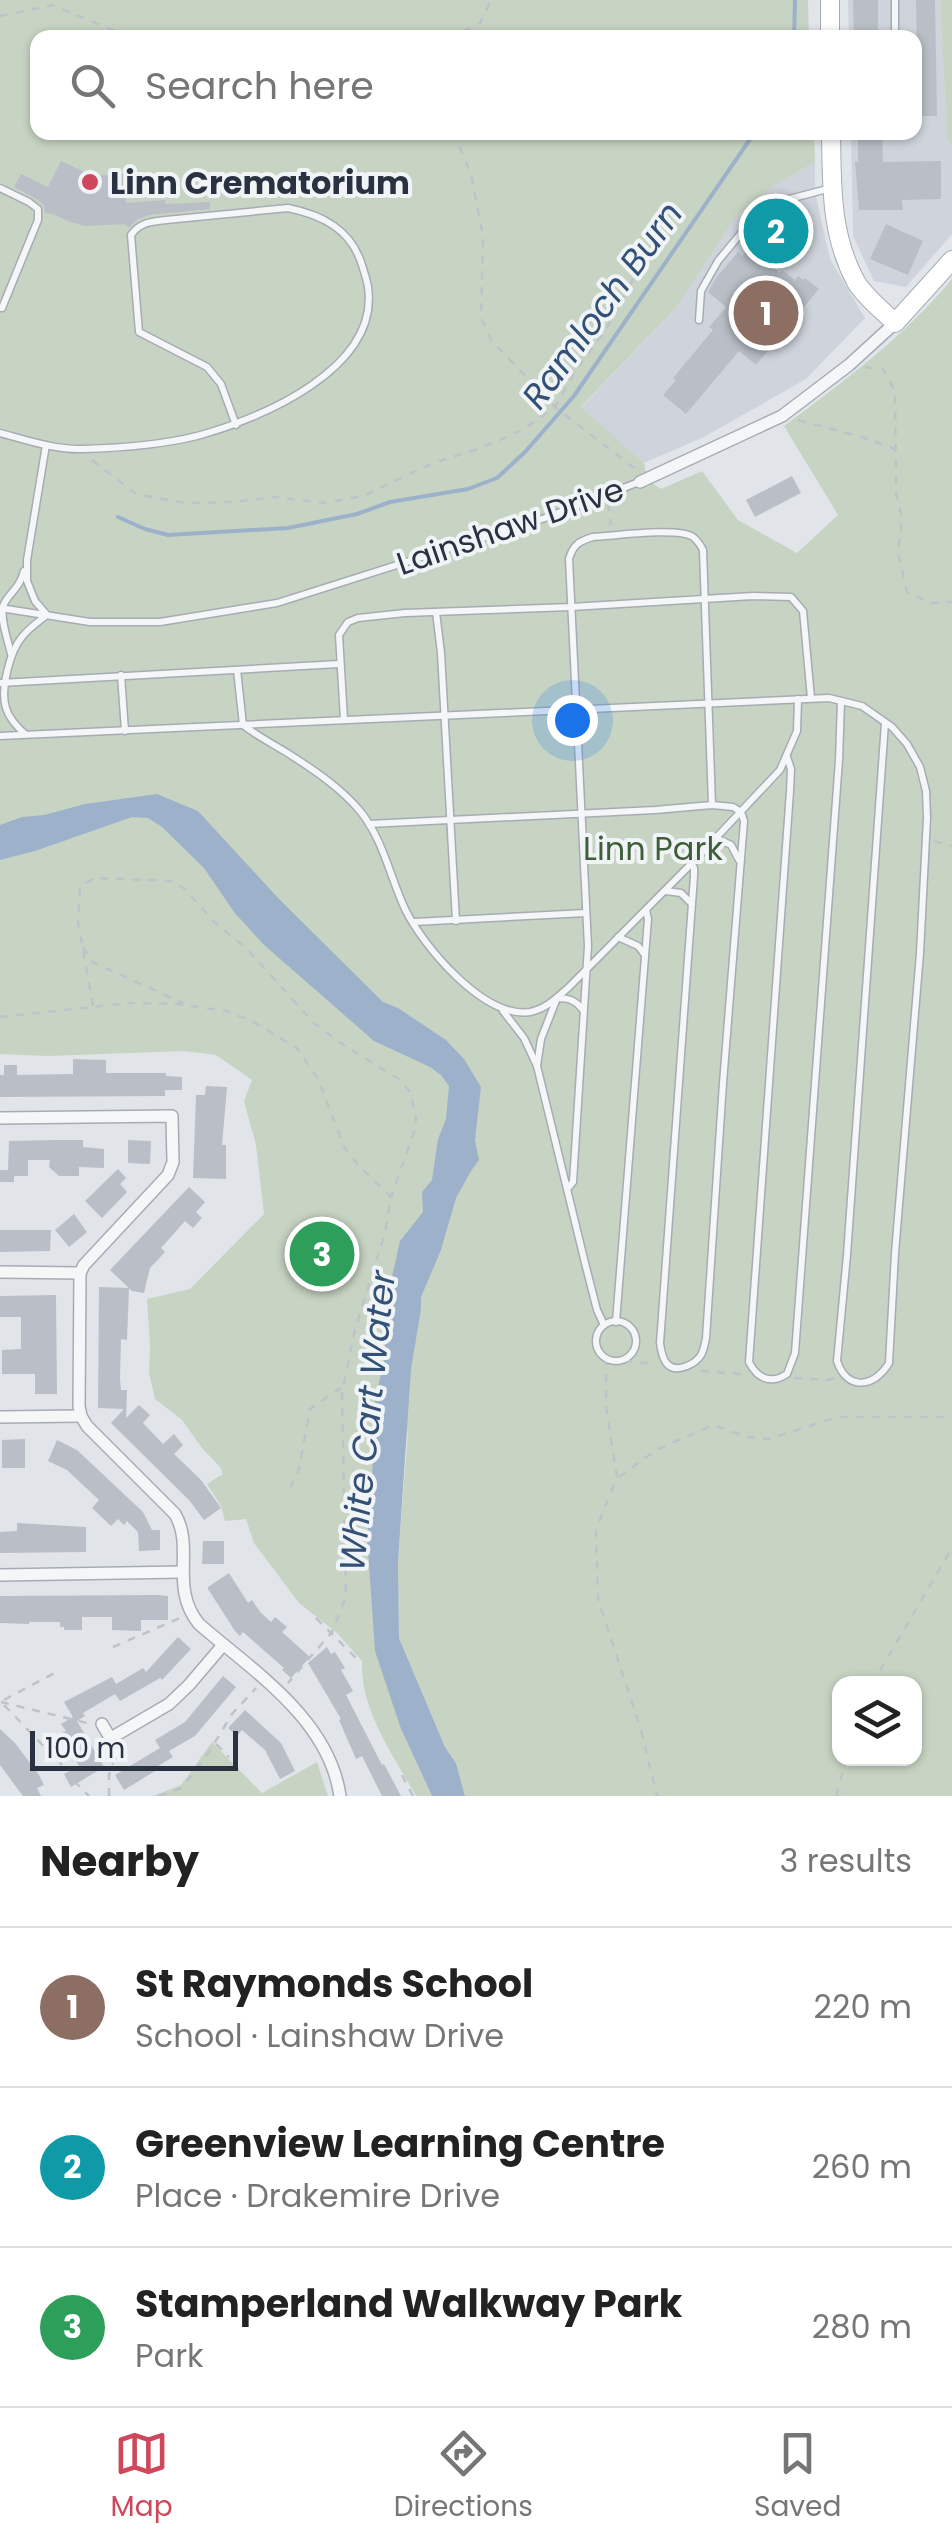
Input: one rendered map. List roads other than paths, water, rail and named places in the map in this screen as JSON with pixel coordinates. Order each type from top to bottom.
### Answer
[{"type":"street","points":[[830,0],[830,30]]},
{"type":"street","points":[[831,140],[836,235],[858,285],[895,323]]},
{"type":"street","name":"Lainshaw Drive","points":[[644,480],[782,416],[849,366],[895,323],[952,260]]},
{"type":"street","points":[[0,1118],[172,1116],[173,1162],[168,1175],[80,1272],[81,1416],[175,1514],[182,1534],[184,1594],[190,1614],[296,1710],[314,1732],[328,1759],[340,1796]]},
{"type":"street","points":[[0,1272],[80,1272]]},
{"type":"street","points":[[0,1417],[81,1416]]},
{"type":"street","points":[[0,1575],[182,1572]]},
{"type":"street","points":[[111,1738],[168,1704],[223,1645]]},
{"type":"street","points":[[102,1724],[117,1756]]},
{"type":"lane","points":[[895,0],[895,30]]},
{"type":"lane","points":[[0,188],[38,209],[38,220],[0,308]]},
{"type":"lane","points":[[699,320],[701,291],[718,261],[747,226],[778,202],[832,188]]},
{"type":"lane","points":[[0,433],[80,450],[193,437],[236,424],[278,406],[327,375],[352,348],[364,327],[369,289],[358,254],[338,227],[308,212],[288,208],[146,222],[131,235],[139,332],[207,367],[221,384],[236,424]]},
{"type":"lane","points":[[12,654],[1,608],[20,584],[27,560],[46,445]]},
{"type":"lane","name":"Lainshaw Drive","points":[[1,608],[90,622],[160,622],[277,602],[544,518],[644,480]]},
{"type":"lane","points":[[567,1189],[574,1182],[588,968],[568,560],[572,548],[581,540],[672,532],[689,534],[703,550],[712,804]]},
{"type":"lane","points":[[27,560],[27,581],[47,616],[19,640],[12,654],[3,683],[2,708],[27,735]]},
{"type":"lane","points":[[344,720],[339,635],[348,622],[374,615],[779,595],[791,597],[803,612],[811,698]]},
{"type":"lane","points":[[436,612],[456,921]]},
{"type":"lane","points":[[3,683],[340,664]]},
{"type":"lane","points":[[237,670],[244,724],[319,774],[362,812],[420,936],[466,984],[510,1012],[528,1012],[557,998],[780,770],[797,731],[798,699]]},
{"type":"lane","points":[[121,675],[125,730]]},
{"type":"lane","points":[[0,736],[811,698],[862,706],[886,722],[907,744],[920,767],[926,790],[926,840],[888,1363],[882,1375],[873,1381],[854,1382],[842,1375],[837,1361],[886,722]]},
{"type":"lane","points":[[786,757],[791,780],[748,1362],[762,1379],[773,1380],[786,1374],[794,1353],[841,700]]},
{"type":"lane","points":[[368,824],[712,804],[741,812],[744,821],[706,1338],[701,1356],[679,1369],[669,1367],[662,1358],[660,1342],[692,864]]},
{"type":"lane","points":[[716,838],[732,845],[740,861]]},
{"type":"lane","points":[[664,891],[681,893],[691,903]]},
{"type":"lane","points":[[616,1322],[646,909]]},
{"type":"lane","points":[[412,922],[586,913]]},
{"type":"lane","points":[[618,937],[638,946],[645,955]]},
{"type":"lane","points":[[557,998],[577,1002],[584,1011]]},
{"type":"lane","points":[[537,1066],[541,1039],[557,998]]},
{"type":"lane","points":[[499,1006],[524,1038],[537,1066],[604,1326]]},
{"type":"lane","points":[[616,1322],[628,1326],[635,1337],[634,1350],[625,1359],[606,1358],[598,1349],[596,1342],[604,1326],[616,1322]]},
{"type":"water","points":[[157,794],[198,811],[279,899],[383,1002],[446,1040],[464,1059],[481,1087],[475,1140],[479,1160],[456,1198],[441,1250],[421,1297],[411,1369],[398,1562],[399,1638],[445,1747],[456,1763],[465,1796],[432,1796],[401,1729],[375,1651],[367,1536],[374,1405],[384,1361],[388,1295],[400,1241],[423,1212],[422,1192],[432,1180],[449,1086],[430,1067],[374,1041],[263,944],[234,912],[204,868],[148,818],[132,817],[0,860],[0,825],[85,804]]},
{"type":"waterway","name":"Ramloch Burn","points":[[794,30],[795,0]]},
{"type":"waterway","name":"Ramloch Burn","points":[[118,517],[168,535],[288,528],[357,514],[390,502],[468,489],[497,478],[574,396],[750,140]]},
{"type":"place","name":"Linn Crematorium","points":[[90,182]]},
{"type":"place","name":"Greenview Learning Centre","points":[[776,231]]},
{"type":"place","name":"St Raymonds School","points":[[766,313]]},
{"type":"place","name":"Stamperland Walkway Park","points":[[322,1254]]},
{"type":"park label","name":"Linn Park","points":[[653,848]]},
{"type":"water label","name":"White Cart Water","points":[[367,1421]]}]
